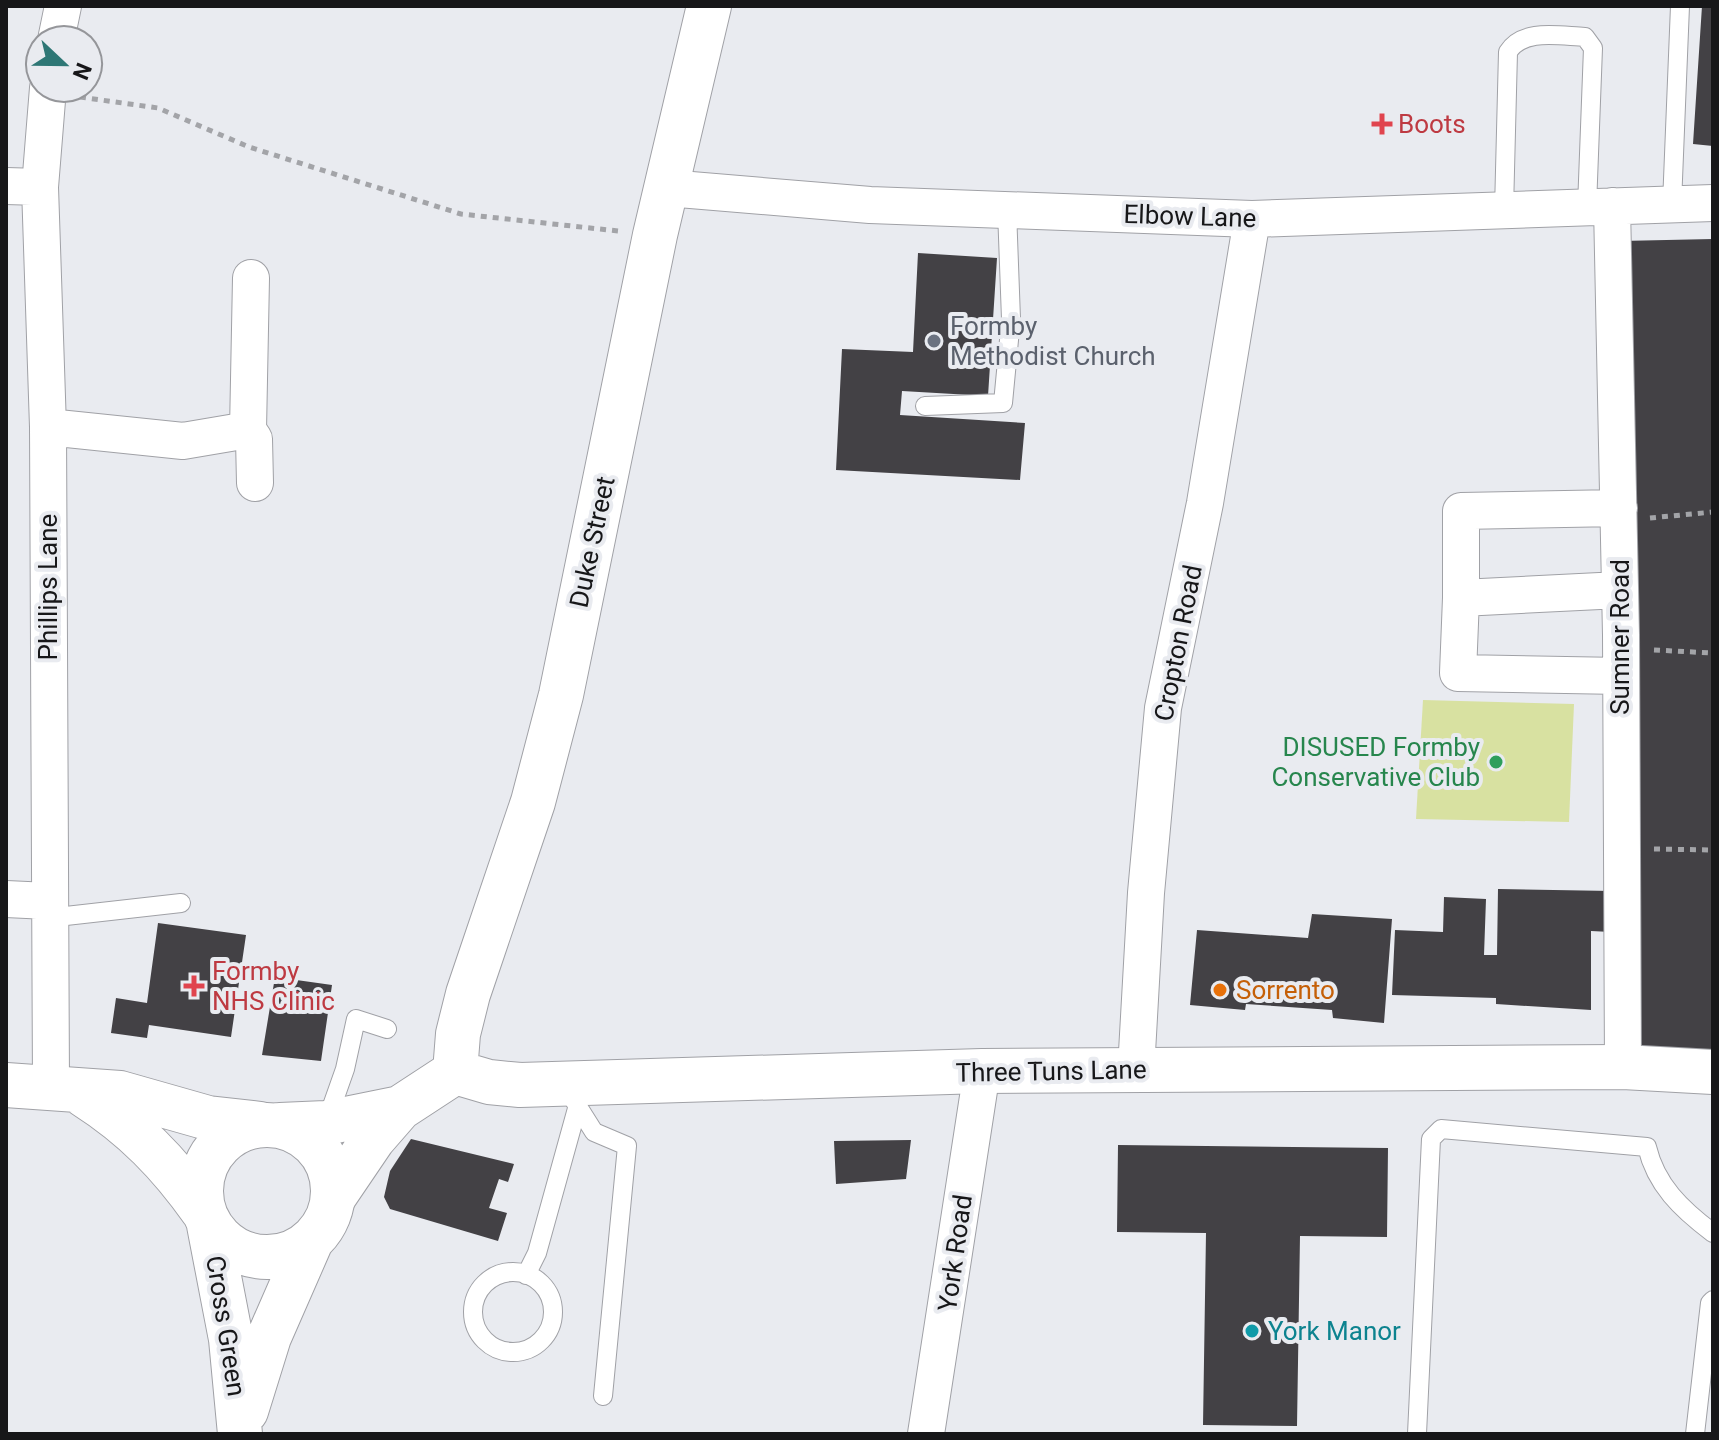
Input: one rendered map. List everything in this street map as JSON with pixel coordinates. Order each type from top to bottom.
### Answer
[{"type":"street","name":"Duke Street","points":[[455,1072],[458,1034],[468,994],[528,817],[561,695],[655,235],[709,6]]},
{"type":"street","name":"Phillips Lane","points":[[44,104],[23,187],[48,427],[48,910],[65,1089]]},
{"type":"street","name":"Elbow Lane","points":[[667,188],[870,205],[1252,219],[1713,203]]},
{"type":"street","name":"Sumner Road","points":[[1600,206],[1619,514],[1623,1067]]},
{"type":"street","name":"Cropton Road","points":[[1136,1070],[1146,893],[1163,708],[1205,503],[1252,219]]},
{"type":"street","points":[[251,278],[248,430],[254,439],[255,483]]},
{"type":"street","points":[[48,427],[183,441],[248,430]]},
{"type":"street","points":[[1619,514],[1461,511],[1458,673],[1621,662]]},
{"type":"street","points":[[1461,598],[1620,590]]},
{"type":"street","points":[[6,899],[48,910]]},
{"type":"street","name":"Three Tuns Lane","points":[[455,1072],[489,1082],[571,1094],[982,1071],[1623,1067],[1713,1072]]},
{"type":"street","name":"York Road","points":[[926,1434],[982,1071]]},
{"type":"street","points":[[65,1089],[144,1138],[171,1166],[222,1240],[256,1257],[285,1254],[311,1241],[322,1229],[333,1198],[373,1139],[400,1108],[455,1072]]},
{"type":"street","points":[[6,1085],[120,1093],[208,1118],[271,1125],[326,1123],[400,1108]]},
{"type":"street","points":[[206,1218],[200,1191],[203,1172],[212,1154],[225,1139],[271,1125],[314,1144],[326,1160],[333,1198]]},
{"type":"street","name":"Cross Green","points":[[206,1218],[231,1339],[240,1431]]},
{"type":"street","name":"Cross Green","points":[[240,1431],[269,1337],[311,1241]]},
{"type":"lane","points":[[1672,204],[1680,6]]},
{"type":"lane","points":[[1504,210],[1508,52],[1515,42],[1529,36],[1585,37],[1593,48],[1600,206]]},
{"type":"lane","points":[[925,406],[1003,403],[1011,319],[1007,210]]},
{"type":"lane","points":[[48,910],[181,903]]},
{"type":"lane","points":[[326,1123],[345,1069],[356,1019],[387,1029]]},
{"type":"lane","points":[[526,1275],[537,1253],[571,1094]]},
{"type":"lane","points":[[571,1094],[594,1132],[627,1146],[603,1396]]},
{"type":"lane","points":[[1417,1434],[1431,1139],[1441,1129],[1647,1147],[1654,1174],[1692,1217],[1713,1233]]},
{"type":"lane","points":[[506,1273],[526,1275],[542,1285],[549,1295],[552,1321],[539,1343],[528,1350],[502,1351],[480,1336],[474,1323],[476,1297],[494,1277],[506,1273]]},
{"type":"lane","points":[[1695,1434],[1710,1303],[1713,1300]]},
{"type":"path","points":[[104,99],[158,108],[264,152],[461,214],[655,235]]},
{"type":"path","points":[[1619,514],[1713,512]]},
{"type":"path","points":[[1621,662],[1713,653]]},
{"type":"path","points":[[1620,848],[1713,850]]},
{"type":"green space","name":"DISUSED Formby Conservative Club","points":[[1423,700],[1574,704],[1569,822],[1416,819]]},
{"type":"building","points":[[1702,6],[1713,6],[1713,146],[1693,144]]},
{"type":"building","points":[[1713,239],[1713,1052],[1631,1053],[1620,241]]},
{"type":"building","points":[[918,253],[997,258],[988,396],[902,391],[900,415],[1025,423],[1020,480],[836,470],[842,349],[913,352]]},
{"type":"building","points":[[1498,889],[1612,891],[1611,932],[1591,931],[1591,1010],[1496,1004],[1496,998],[1392,995],[1395,930],[1443,932],[1444,897],[1486,899],[1484,955],[1497,955]]},
{"type":"building","points":[[1312,914],[1392,919],[1384,1023],[1333,1018],[1332,1010],[1246,1004],[1245,1010],[1190,1005],[1197,930],[1308,938]]},
{"type":"building","name":"Formby NHS Clinic","points":[[158,923],[246,935],[231,1037],[149,1025],[147,1038],[111,1033],[116,998],[147,1003]]},
{"type":"building","points":[[275,977],[332,985],[321,1061],[262,1055]]},
{"type":"building","points":[[411,1139],[514,1164],[508,1182],[499,1179],[489,1208],[507,1213],[498,1241],[390,1209],[384,1197],[390,1171]]},
{"type":"building","points":[[911,1140],[906,1179],[836,1184],[834,1141]]},
{"type":"building","name":"York Manor","points":[[1118,1145],[1388,1148],[1387,1237],[1300,1236],[1297,1426],[1203,1425],[1206,1233],[1117,1232]]},
{"type":"place","name":"Boots","points":[[1382,124]]},
{"type":"place","name":"Formby Methodist Church","points":[[934,341]]},
{"type":"place","name":"DISUSED Formby Conservative Club","points":[[1496,762]]},
{"type":"place","name":"Formby NHS Clinic","points":[[194,986]]},
{"type":"place","name":"Sorrento","points":[[1220,990]]},
{"type":"place","name":"York Manor","points":[[1252,1331]]}]
